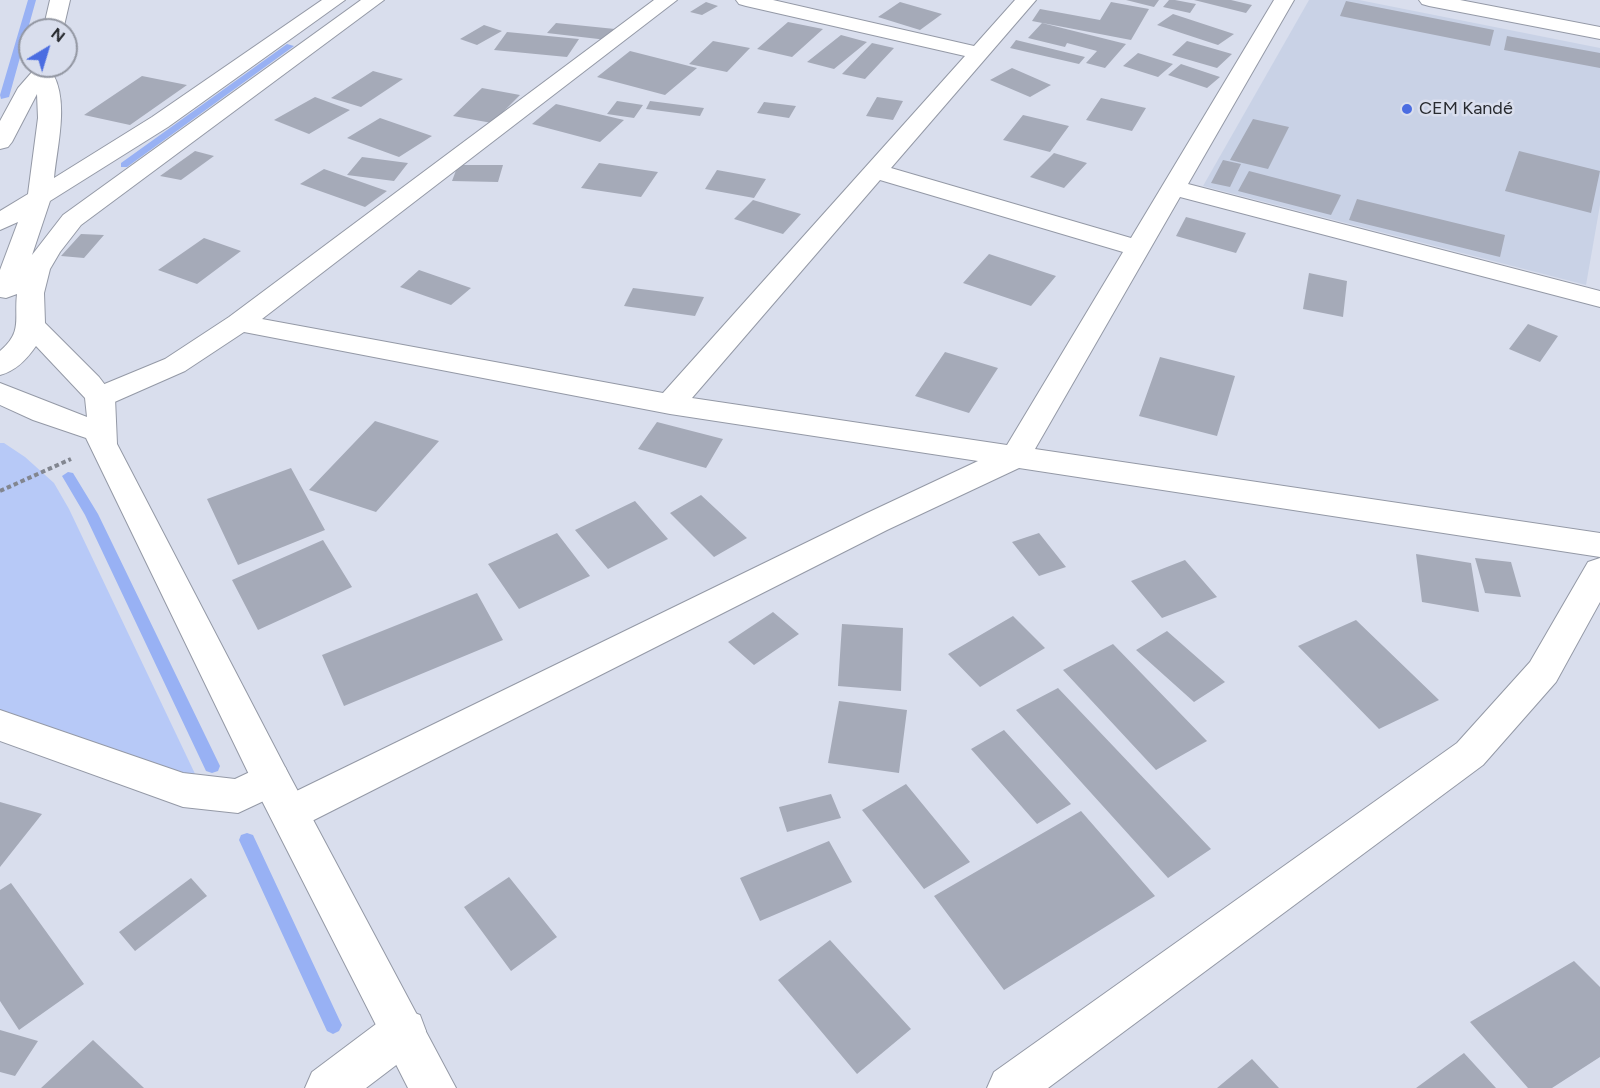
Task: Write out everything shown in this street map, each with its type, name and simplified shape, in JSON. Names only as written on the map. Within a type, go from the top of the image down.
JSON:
[{"type":"street","points":[[56,18],[60,0]]},
{"type":"street","points":[[0,222],[160,122],[335,0]]},
{"type":"street","points":[[0,366],[13,356],[27,339],[31,316],[31,281],[41,261],[72,220],[374,0]]},
{"type":"street","points":[[0,393],[44,412],[99,414],[239,323],[667,0]]},
{"type":"street","points":[[746,0],[979,53]]},
{"type":"street","points":[[670,404],[1026,0]]},
{"type":"street","points":[[290,813],[876,522],[1015,457],[1284,0]]},
{"type":"street","points":[[1429,0],[1600,33]]},
{"type":"street","points":[[0,142],[37,78]]},
{"type":"street","points":[[46,78],[49,118],[40,195],[3,289],[17,295],[99,414],[102,444],[271,779],[433,1088]]},
{"type":"street","points":[[875,171],[1138,248]]},
{"type":"street","points":[[1173,188],[1600,299]]},
{"type":"street","points":[[239,323],[670,404],[1600,545]]},
{"type":"street","points":[[1010,1088],[1470,754],[1543,672],[1600,571]]},
{"type":"street","points":[[0,725],[183,790],[238,796],[271,779]]},
{"type":"street","points":[[328,1088],[404,1031]]},
{"type":"shaded area","points":[[1309,0],[1359,0],[1600,48],[1600,205],[1586,285],[1203,186]]},
{"type":"shaded area","points":[[0,443],[4,443],[25,457],[54,483],[69,509],[197,778],[0,732]]},
{"type":"building","points":[[1126,0],[1159,0],[1154,7]]},
{"type":"building","points":[[1169,0],[1196,4],[1190,13],[1163,7]]},
{"type":"building","points":[[1194,0],[1231,0],[1252,5],[1246,13]]},
{"type":"building","points":[[1346,1],[1494,30],[1490,46],[1340,16]]},
{"type":"building","points":[[706,2],[718,6],[702,15],[690,12]]},
{"type":"building","points":[[900,2],[942,14],[920,30],[878,17]]},
{"type":"building","points":[[1111,2],[1149,9],[1131,40],[1032,21],[1040,9],[1100,20]]},
{"type":"building","points":[[1173,14],[1234,34],[1218,45],[1157,25]]},
{"type":"building","points":[[788,22],[823,29],[792,57],[757,49]]},
{"type":"building","points":[[556,23],[615,29],[607,40],[547,33]]},
{"type":"building","points":[[1042,23],[1126,44],[1105,68],[1086,63],[1097,51],[1067,43],[1065,47],[1028,38]]},
{"type":"building","points":[[484,25],[502,31],[477,45],[460,39]]},
{"type":"building","points":[[507,32],[579,39],[567,57],[494,50]]},
{"type":"building","points":[[841,35],[867,42],[834,69],[807,62]]},
{"type":"building","points":[[1507,36],[1600,53],[1600,68],[1504,50]]},
{"type":"building","points":[[1016,40],[1085,57],[1079,64],[1010,48]]},
{"type":"building","points":[[713,41],[750,48],[727,72],[689,64]]},
{"type":"building","points":[[1187,41],[1232,54],[1217,68],[1172,55]]},
{"type":"building","points":[[872,43],[894,48],[865,79],[842,74]]},
{"type":"building","points":[[630,51],[697,68],[665,95],[597,77]]},
{"type":"building","points":[[1138,53],[1173,64],[1158,77],[1123,66]]},
{"type":"building","points":[[1181,64],[1220,77],[1207,88],[1168,75]]},
{"type":"building","points":[[1012,68],[1051,85],[1030,97],[990,80]]},
{"type":"building","points":[[373,71],[403,79],[361,107],[331,98]]},
{"type":"building","points":[[142,76],[187,85],[130,125],[84,115]]},
{"type":"building","points":[[482,88],[520,95],[492,123],[453,116]]},
{"type":"building","points":[[315,97],[350,110],[309,134],[274,120]]},
{"type":"building","points":[[877,97],[903,101],[893,120],[866,116]]},
{"type":"building","points":[[1101,98],[1146,108],[1132,131],[1086,120]]},
{"type":"building","points":[[617,101],[643,105],[634,118],[607,114]]},
{"type":"building","points":[[650,101],[704,108],[700,116],[646,109]]},
{"type":"building","points":[[764,102],[796,106],[789,118],[757,113]]},
{"type":"building","points":[[556,104],[624,120],[600,142],[532,124]]},
{"type":"building","points":[[1023,115],[1069,126],[1050,152],[1003,140]]},
{"type":"building","points":[[380,118],[432,136],[399,157],[347,138]]},
{"type":"building","points":[[1253,119],[1289,127],[1268,169],[1230,160]]},
{"type":"building","points":[[195,151],[214,156],[181,180],[160,176]]},
{"type":"building","points":[[1519,151],[1600,171],[1591,213],[1505,191]]},
{"type":"building","points":[[1054,153],[1087,163],[1064,188],[1030,177]]},
{"type":"building","points":[[362,157],[408,163],[394,181],[347,175]]},
{"type":"building","points":[[1223,160],[1241,164],[1230,187],[1211,183]]},
{"type":"building","points":[[599,163],[658,172],[641,197],[581,188]]},
{"type":"building","points":[[458,165],[503,165],[498,182],[452,181]]},
{"type":"building","points":[[324,169],[387,191],[365,207],[300,184]]},
{"type":"building","points":[[717,170],[766,179],[754,198],[705,189]]},
{"type":"building","points":[[1249,171],[1341,195],[1331,215],[1238,191]]},
{"type":"building","points":[[1357,199],[1505,235],[1500,257],[1349,220]]},
{"type":"building","points":[[753,200],[801,214],[783,234],[734,219]]},
{"type":"building","points":[[1186,217],[1246,233],[1236,253],[1176,236]]},
{"type":"building","points":[[81,234],[104,235],[84,258],[61,256]]},
{"type":"building","points":[[204,238],[241,251],[197,284],[158,270]]},
{"type":"building","points":[[989,254],[1056,276],[1031,306],[963,283]]},
{"type":"building","points":[[419,270],[471,288],[451,305],[400,287]]},
{"type":"building","points":[[1309,273],[1347,281],[1343,317],[1303,309]]},
{"type":"building","points":[[633,288],[704,297],[695,316],[624,306]]},
{"type":"building","points":[[1528,324],[1558,336],[1540,362],[1509,349]]},
{"type":"building","points":[[945,352],[998,368],[969,413],[915,396]]},
{"type":"building","points":[[1160,357],[1235,376],[1217,436],[1139,416]]},
{"type":"building","points":[[375,421],[439,441],[376,512],[309,490]]},
{"type":"building","points":[[657,422],[723,439],[706,468],[638,449]]},
{"type":"building","points":[[291,468],[325,530],[238,565],[207,499]]},
{"type":"building","points":[[701,495],[747,538],[714,557],[670,513]]},
{"type":"building","points":[[635,501],[668,539],[608,569],[575,530]]},
{"type":"building","points":[[557,533],[590,576],[519,609],[488,564]]},
{"type":"building","points":[[1039,533],[1066,567],[1039,576],[1012,542]]},
{"type":"building","points":[[323,540],[352,587],[258,630],[232,580]]},
{"type":"building","points":[[1416,554],[1471,563],[1479,612],[1422,602]]},
{"type":"building","points":[[1475,558],[1511,562],[1521,597],[1485,593]]},
{"type":"building","points":[[1185,560],[1217,597],[1162,618],[1131,581]]},
{"type":"building","points":[[477,593],[503,640],[344,706],[322,655]]},
{"type":"building","points":[[773,612],[799,634],[754,665],[728,642]]},
{"type":"building","points":[[1013,616],[1045,648],[980,687],[948,654]]},
{"type":"building","points":[[1356,620],[1439,700],[1379,729],[1298,646]]},
{"type":"building","points":[[842,624],[903,628],[901,691],[838,686]]},
{"type":"building","points":[[1167,631],[1225,682],[1194,702],[1136,650]]},
{"type":"building","points":[[1113,644],[1207,741],[1156,770],[1063,670]]},
{"type":"building","points":[[1058,688],[1211,849],[1168,878],[1016,710]]},
{"type":"building","points":[[839,701],[907,710],[899,773],[828,763]]},
{"type":"building","points":[[1004,730],[1071,804],[1037,824],[971,749]]},
{"type":"building","points":[[906,784],[970,862],[924,889],[862,810]]},
{"type":"building","points":[[831,794],[841,818],[787,832],[779,807]]},
{"type":"building","points":[[0,802],[42,814],[0,867]]},
{"type":"building","points":[[1081,811],[1155,896],[1004,990],[934,896]]},
{"type":"building","points":[[829,841],[852,882],[760,921],[740,878]]},
{"type":"building","points":[[509,877],[557,937],[511,971],[464,907]]},
{"type":"building","points":[[191,878],[207,896],[135,951],[119,932]]},
{"type":"building","points":[[11,883],[84,984],[19,1030],[0,1001],[0,890]]},
{"type":"building","points":[[830,940],[911,1029],[857,1074],[778,980]]},
{"type":"building","points":[[1574,961],[1600,987],[1600,1057],[1552,1088],[1528,1088],[1470,1022]]},
{"type":"building","points":[[0,1030],[38,1041],[15,1076],[0,1072]]},
{"type":"building","points":[[93,1040],[144,1088],[41,1088]]},
{"type":"building","points":[[1464,1053],[1496,1088],[1416,1088]]},
{"type":"building","points":[[1252,1059],[1279,1088],[1217,1088]]},
{"type":"waterway","points":[[4,97],[32,0]]},
{"type":"waterway","points":[[124,165],[290,46]]},
{"type":"waterway","points":[[68,476],[91,514],[212,766]]},
{"type":"waterway","points":[[247,840],[333,1025]]},
{"type":"place","name":"CEM Kandé","points":[[1407,109]]}]
